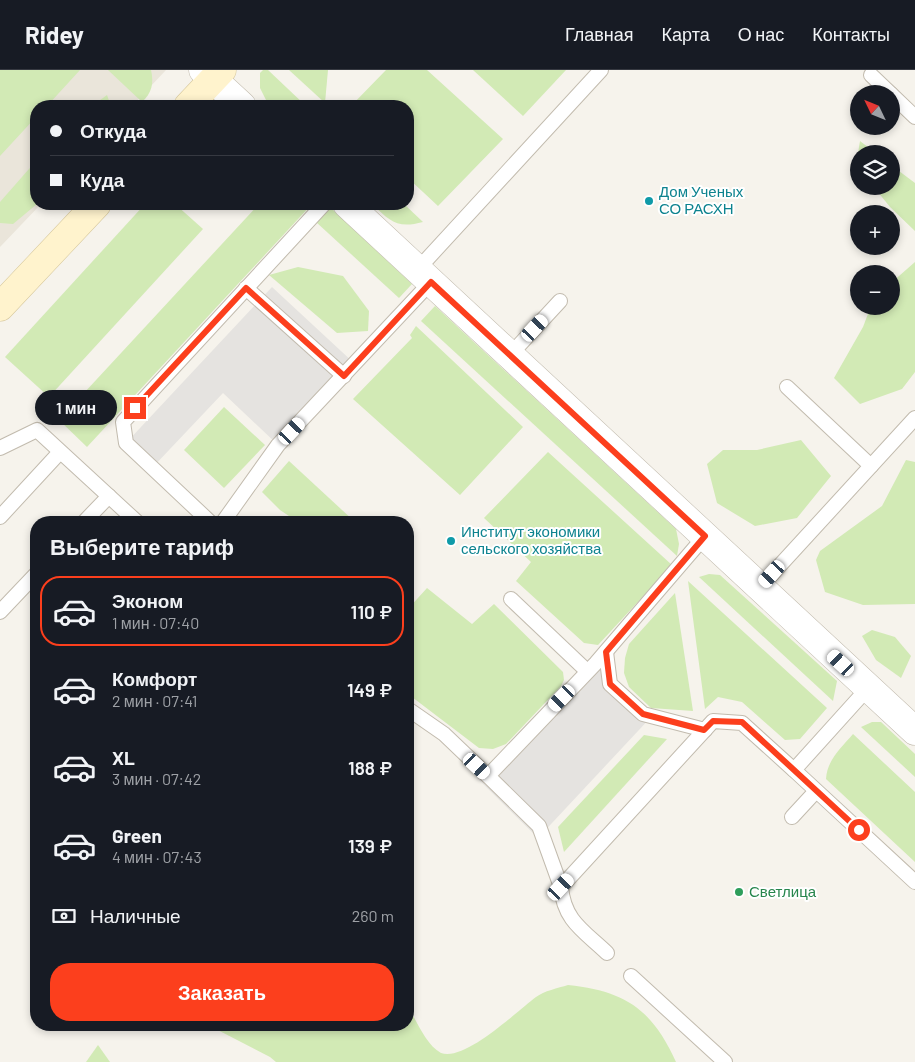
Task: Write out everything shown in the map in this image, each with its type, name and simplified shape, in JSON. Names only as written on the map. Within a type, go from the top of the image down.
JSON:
[{"type":"main road","points":[[193,100],[213,73]]},
{"type":"main road","points":[[0,307],[91,210]]},
{"type":"street","points":[[213,73],[237,100]]},
{"type":"street","points":[[353,210],[915,731]]},
{"type":"lane","points":[[227,516],[278,445],[344,376],[424,276],[601,70]]},
{"type":"lane","points":[[871,75],[882,85]]},
{"type":"lane","points":[[900,102],[915,116]]},
{"type":"lane","points":[[204,516],[126,443],[123,422],[318,210]]},
{"type":"lane","points":[[246,288],[344,376]]},
{"type":"lane","points":[[510,355],[560,301]]},
{"type":"lane","points":[[787,387],[871,466]]},
{"type":"lane","points":[[760,587],[915,418]]},
{"type":"lane","points":[[0,448],[37,430],[131,516]]},
{"type":"lane","points":[[0,517],[60,452]]},
{"type":"lane","points":[[90,516],[109,496]]},
{"type":"lane","points":[[488,776],[606,652],[705,536]]},
{"type":"lane","points":[[0,612],[30,580]]},
{"type":"lane","points":[[511,599],[587,671]]},
{"type":"lane","points":[[606,652],[610,684],[643,714],[704,730]]},
{"type":"lane","points":[[794,770],[868,688]]},
{"type":"lane","points":[[414,713],[444,734],[539,826],[561,887],[562,905],[567,915],[607,953]]},
{"type":"lane","points":[[561,887],[713,721],[742,722],[915,882]]},
{"type":"lane","points":[[792,816],[816,791]]},
{"type":"lane","points":[[631,976],[725,1062]]},
{"type":"shaded area","points":[[0,70],[166,70],[138,100],[30,100],[30,210],[35,210],[0,247]]},
{"type":"shaded area","points":[[272,287],[355,364],[278,445],[223,393],[152,468],[126,443]]},
{"type":"shaded area","points":[[591,658],[652,716],[538,838],[477,778]]},
{"type":"green space","points":[[0,70],[80,70],[52,100],[30,100],[30,124],[0,156]]},
{"type":"green space","points":[[108,70],[151,70],[152,83],[150,91],[144,100],[140,100]]},
{"type":"green space","points":[[263,70],[268,70],[300,100],[266,100],[260,88],[260,73]]},
{"type":"green space","points":[[289,70],[328,70],[325,100],[322,100]]},
{"type":"green space","points":[[386,70],[427,70],[503,139],[438,206],[414,184],[414,100],[357,100]]},
{"type":"green space","points":[[473,70],[566,70],[523,116]]},
{"type":"green space","points":[[107,95],[109,100],[100,100]]},
{"type":"green space","points":[[30,168],[30,210],[13,224],[0,223],[0,202]]},
{"type":"green space","points":[[900,172],[915,183],[915,231],[900,217],[900,205],[888,205],[880,195],[900,195]]},
{"type":"green space","points":[[140,210],[182,210],[203,229],[49,397],[5,357]]},
{"type":"green space","points":[[253,210],[306,210],[87,447],[59,420]]},
{"type":"green space","points":[[327,210],[333,210],[412,284],[399,298],[316,222]]},
{"type":"green space","points":[[379,210],[410,210],[423,222],[407,225],[400,224]]},
{"type":"green space","points":[[915,262],[915,372],[902,389],[860,404],[834,378],[863,327],[868,315],[900,315],[900,275]]},
{"type":"green space","points":[[298,267],[343,276],[369,311],[368,331],[337,333],[269,275]]},
{"type":"green space","points":[[435,306],[676,529],[679,544],[677,556],[421,321]]},
{"type":"green space","points":[[416,326],[523,427],[460,495],[353,399],[412,338],[410,335]]},
{"type":"green space","points":[[224,407],[265,445],[224,488],[184,450]]},
{"type":"green space","points":[[801,440],[831,476],[797,518],[755,526],[717,503],[707,464],[723,450],[757,450]]},
{"type":"green space","points":[[548,452],[672,565],[598,645],[584,643],[516,581],[531,562],[484,518]]},
{"type":"green space","points":[[906,460],[915,462],[915,604],[863,605],[825,592],[816,560],[820,551],[882,506]]},
{"type":"green space","points":[[289,461],[349,516],[289,516],[262,492]]},
{"type":"green space","points":[[709,574],[720,575],[837,681],[833,701],[699,577]]},
{"type":"green space","points":[[688,581],[827,708],[800,739],[785,740],[742,702],[718,697],[705,709]]},
{"type":"green space","points":[[427,588],[472,624],[494,604],[563,672],[564,680],[561,686],[506,744],[493,749],[479,748],[414,699],[414,602]]},
{"type":"green space","points":[[675,593],[693,711],[651,708],[629,687],[624,673],[625,658],[629,644]]},
{"type":"green space","points":[[872,630],[895,637],[911,656],[901,678],[876,660],[862,636]]},
{"type":"green space","points":[[872,722],[881,722],[915,754],[915,777],[861,727]]},
{"type":"green space","points":[[853,734],[915,792],[915,862],[826,779],[832,760]]},
{"type":"green space","points":[[644,735],[667,739],[564,852],[558,827]]},
{"type":"green space","points":[[568,985],[606,992],[621,998],[646,1016],[657,1028],[676,1062],[276,1062],[220,1031],[414,1031],[414,1018],[422,1032],[436,1049],[441,1053],[451,1054],[477,1043],[539,995]]},
{"type":"green space","points":[[98,1045],[110,1062],[86,1062]]},
{"type":"place","name":"Дом Ученых СО РАСХН","points":[[649,201]]},
{"type":"place","name":"Институт экономики сельского хозяйства","points":[[451,541]]},
{"type":"place","name":"Светлица","points":[[739,892]]},
{"type":"route","points":[[135,408],[246,288],[344,376],[431,282],[705,536],[606,652],[610,684],[643,714],[704,730],[713,721],[742,722],[859,830]]}]
